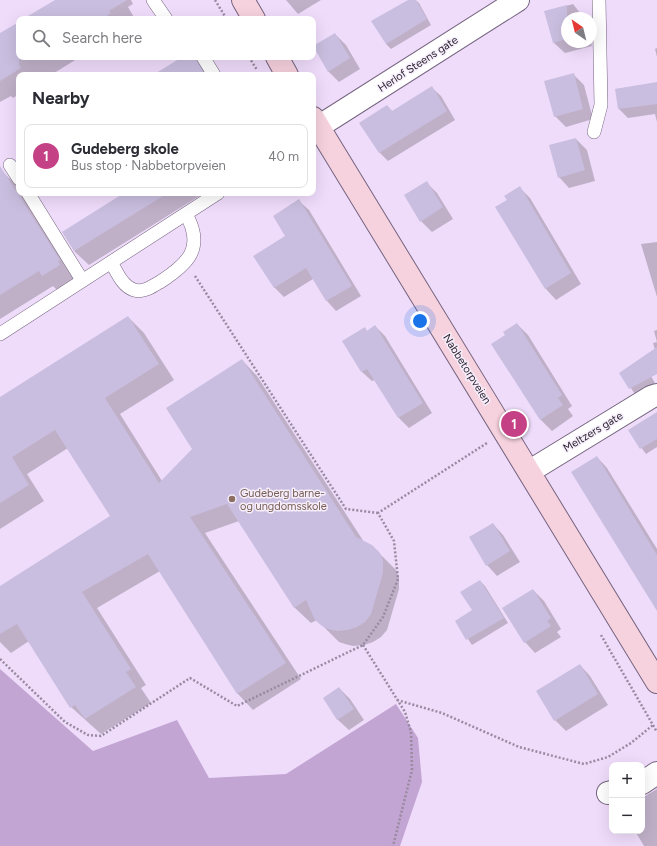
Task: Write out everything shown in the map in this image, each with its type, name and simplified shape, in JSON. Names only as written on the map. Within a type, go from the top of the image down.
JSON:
[{"type":"street","points":[[243,0],[252,16]]},
{"type":"street","name":"Herlof Steens gate","points":[[316,125],[518,0]]},
{"type":"street","points":[[279,60],[286,72]]},
{"type":"street","name":"Nabbetorpveien","points":[[316,128],[530,471],[657,682]]},
{"type":"street","name":"Meltzers gate","points":[[530,471],[651,397],[657,395]]},
{"type":"street","points":[[645,780],[657,773]]},
{"type":"lane","points":[[154,0],[164,16]]},
{"type":"lane","points":[[594,132],[601,106],[599,0]]},
{"type":"lane","points":[[205,60],[212,72]]},
{"type":"lane","points":[[10,165],[16,174]]},
{"type":"lane","points":[[30,196],[82,280]]},
{"type":"lane","points":[[0,334],[213,196]]},
{"type":"lane","points":[[111,262],[123,282],[134,290],[141,291],[149,288],[179,269],[186,263],[192,252],[192,225],[186,214]]},
{"type":"path","points":[[215,0],[224,16]]},
{"type":"path","points":[[251,60],[258,72]]},
{"type":"path","points":[[186,263],[346,509],[378,513],[505,431]]},
{"type":"path","points":[[0,659],[65,722],[88,735],[101,736],[190,678],[237,706],[363,645],[383,617],[398,579],[394,541],[378,513]]},
{"type":"path","points":[[363,645],[405,712],[411,732],[412,770],[393,846]]},
{"type":"path","points":[[397,700],[442,713],[519,746],[584,764],[608,757],[631,743],[653,725]]},
{"type":"shaded area","points":[[0,669],[93,751],[177,720],[209,778],[286,774],[396,704],[418,738],[422,782],[400,846],[0,846]]},
{"type":"building","points":[[55,0],[127,0],[109,11],[111,13],[106,16],[28,16]]},
{"type":"building","points":[[408,0],[416,0],[427,19],[386,44],[371,21]]},
{"type":"building","points":[[567,5],[567,12],[561,12],[561,41],[553,43],[544,11]]},
{"type":"building","points":[[16,24],[16,60],[19,60],[19,65],[21,68],[0,81],[0,33]]},
{"type":"building","points":[[335,33],[350,58],[328,72],[316,51],[316,44]]},
{"type":"building","points":[[177,60],[197,60],[203,72],[158,72]]},
{"type":"building","points":[[574,73],[583,109],[554,117],[544,81]]},
{"type":"building","points":[[657,82],[657,104],[618,109],[615,89]]},
{"type":"building","points":[[432,86],[447,111],[379,153],[359,123],[387,105],[392,111]]},
{"type":"building","points":[[576,138],[585,170],[558,178],[549,145]]},
{"type":"building","points":[[0,166],[16,191],[16,196],[19,196],[60,260],[58,261],[60,265],[42,276],[39,271],[0,295]]},
{"type":"building","points":[[427,181],[443,207],[420,222],[404,195]]},
{"type":"building","points":[[520,186],[571,273],[545,289],[495,207],[507,200],[504,196]]},
{"type":"building","points":[[119,196],[163,196],[74,251],[62,232]]},
{"type":"building","points":[[299,199],[352,286],[326,301],[306,268],[274,288],[253,256],[285,236],[273,216]]},
{"type":"building","points":[[128,316],[159,364],[105,398],[159,483],[192,449],[166,408],[242,359],[356,537],[372,545],[380,553],[383,561],[383,573],[371,614],[365,622],[348,630],[337,631],[328,629],[315,620],[306,600],[294,608],[227,504],[190,517],[286,663],[237,694],[148,554],[82,592],[131,669],[126,672],[136,687],[85,719],[75,705],[70,708],[17,624],[0,634],[0,586],[110,516],[55,430],[12,457],[29,485],[0,503],[0,397]]},
{"type":"building","points":[[517,323],[562,395],[558,398],[563,405],[540,420],[491,344],[505,335],[503,332]]},
{"type":"building","points":[[375,325],[423,403],[398,418],[367,369],[361,372],[342,341],[365,327],[367,331]]},
{"type":"building","points":[[657,347],[657,374],[629,389],[619,373]]},
{"type":"building","points":[[657,412],[657,439],[640,449],[628,430]]},
{"type":"building","points":[[597,456],[657,555],[657,611],[571,472]]},
{"type":"building","points":[[493,523],[510,551],[486,566],[469,537]]},
{"type":"building","points":[[480,580],[504,618],[466,640],[455,621],[472,610],[460,592]]},
{"type":"building","points":[[533,589],[551,618],[547,621],[551,626],[524,643],[502,608]]},
{"type":"building","points":[[580,664],[598,694],[554,721],[536,691]]},
{"type":"building","points":[[339,687],[354,709],[337,720],[323,698]]},
{"type":"place","name":"Gudeberg skole","points":[[514,424]]},
{"type":"place","name":"Gudeberg barne- og ungdomsskole","points":[[232,499]]}]
